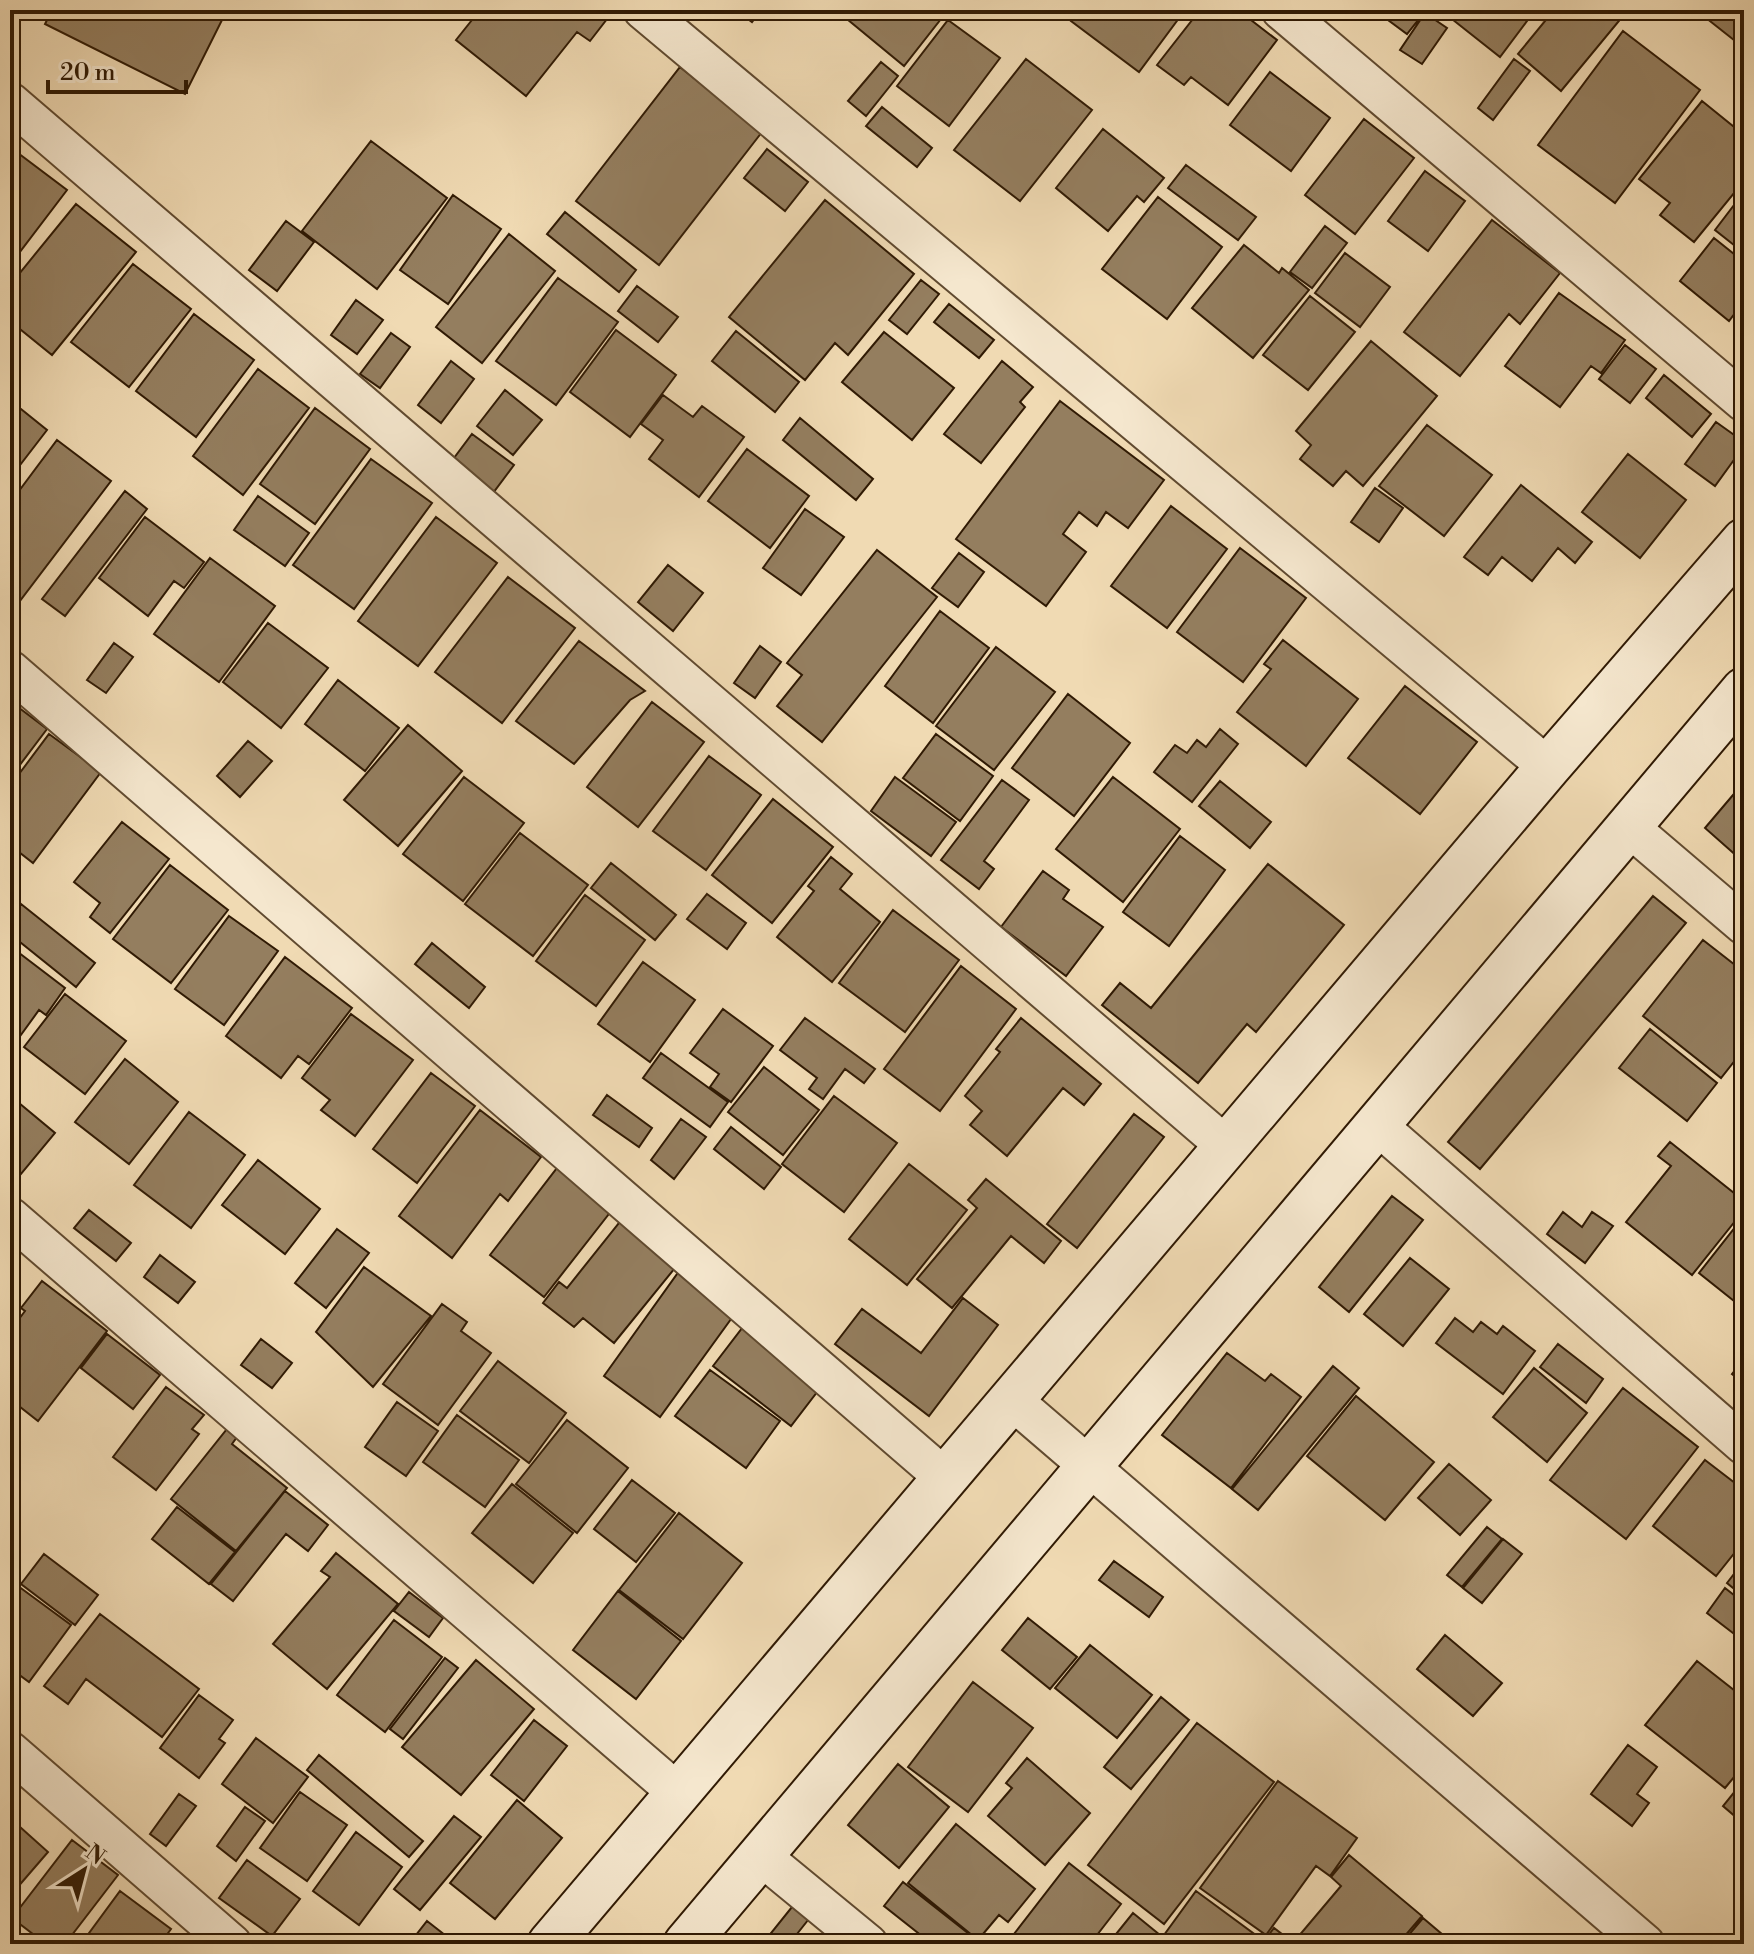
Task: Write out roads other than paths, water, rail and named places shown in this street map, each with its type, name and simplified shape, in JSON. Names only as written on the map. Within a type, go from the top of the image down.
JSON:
[{"type":"main road","points":[[550,1944],[1548,767],[1744,541]]},
{"type":"main road","points":[[686,1944],[1744,690]]},
{"type":"street","points":[[643,10],[1548,767]]},
{"type":"street","points":[[1281,10],[1744,402]]},
{"type":"street","points":[[10,102],[1226,1146]]},
{"type":"street","points":[[10,670],[945,1478]]},
{"type":"street","points":[[1629,827],[1744,925]]},
{"type":"street","points":[[1377,1125],[1744,1445]]},
{"type":"street","points":[[10,1217],[678,1793]]},
{"type":"street","points":[[1012,1400],[1645,1944]]},
{"type":"street","points":[[10,1751],[232,1944]]},
{"type":"street","points":[[761,1856],[868,1944]]}]
